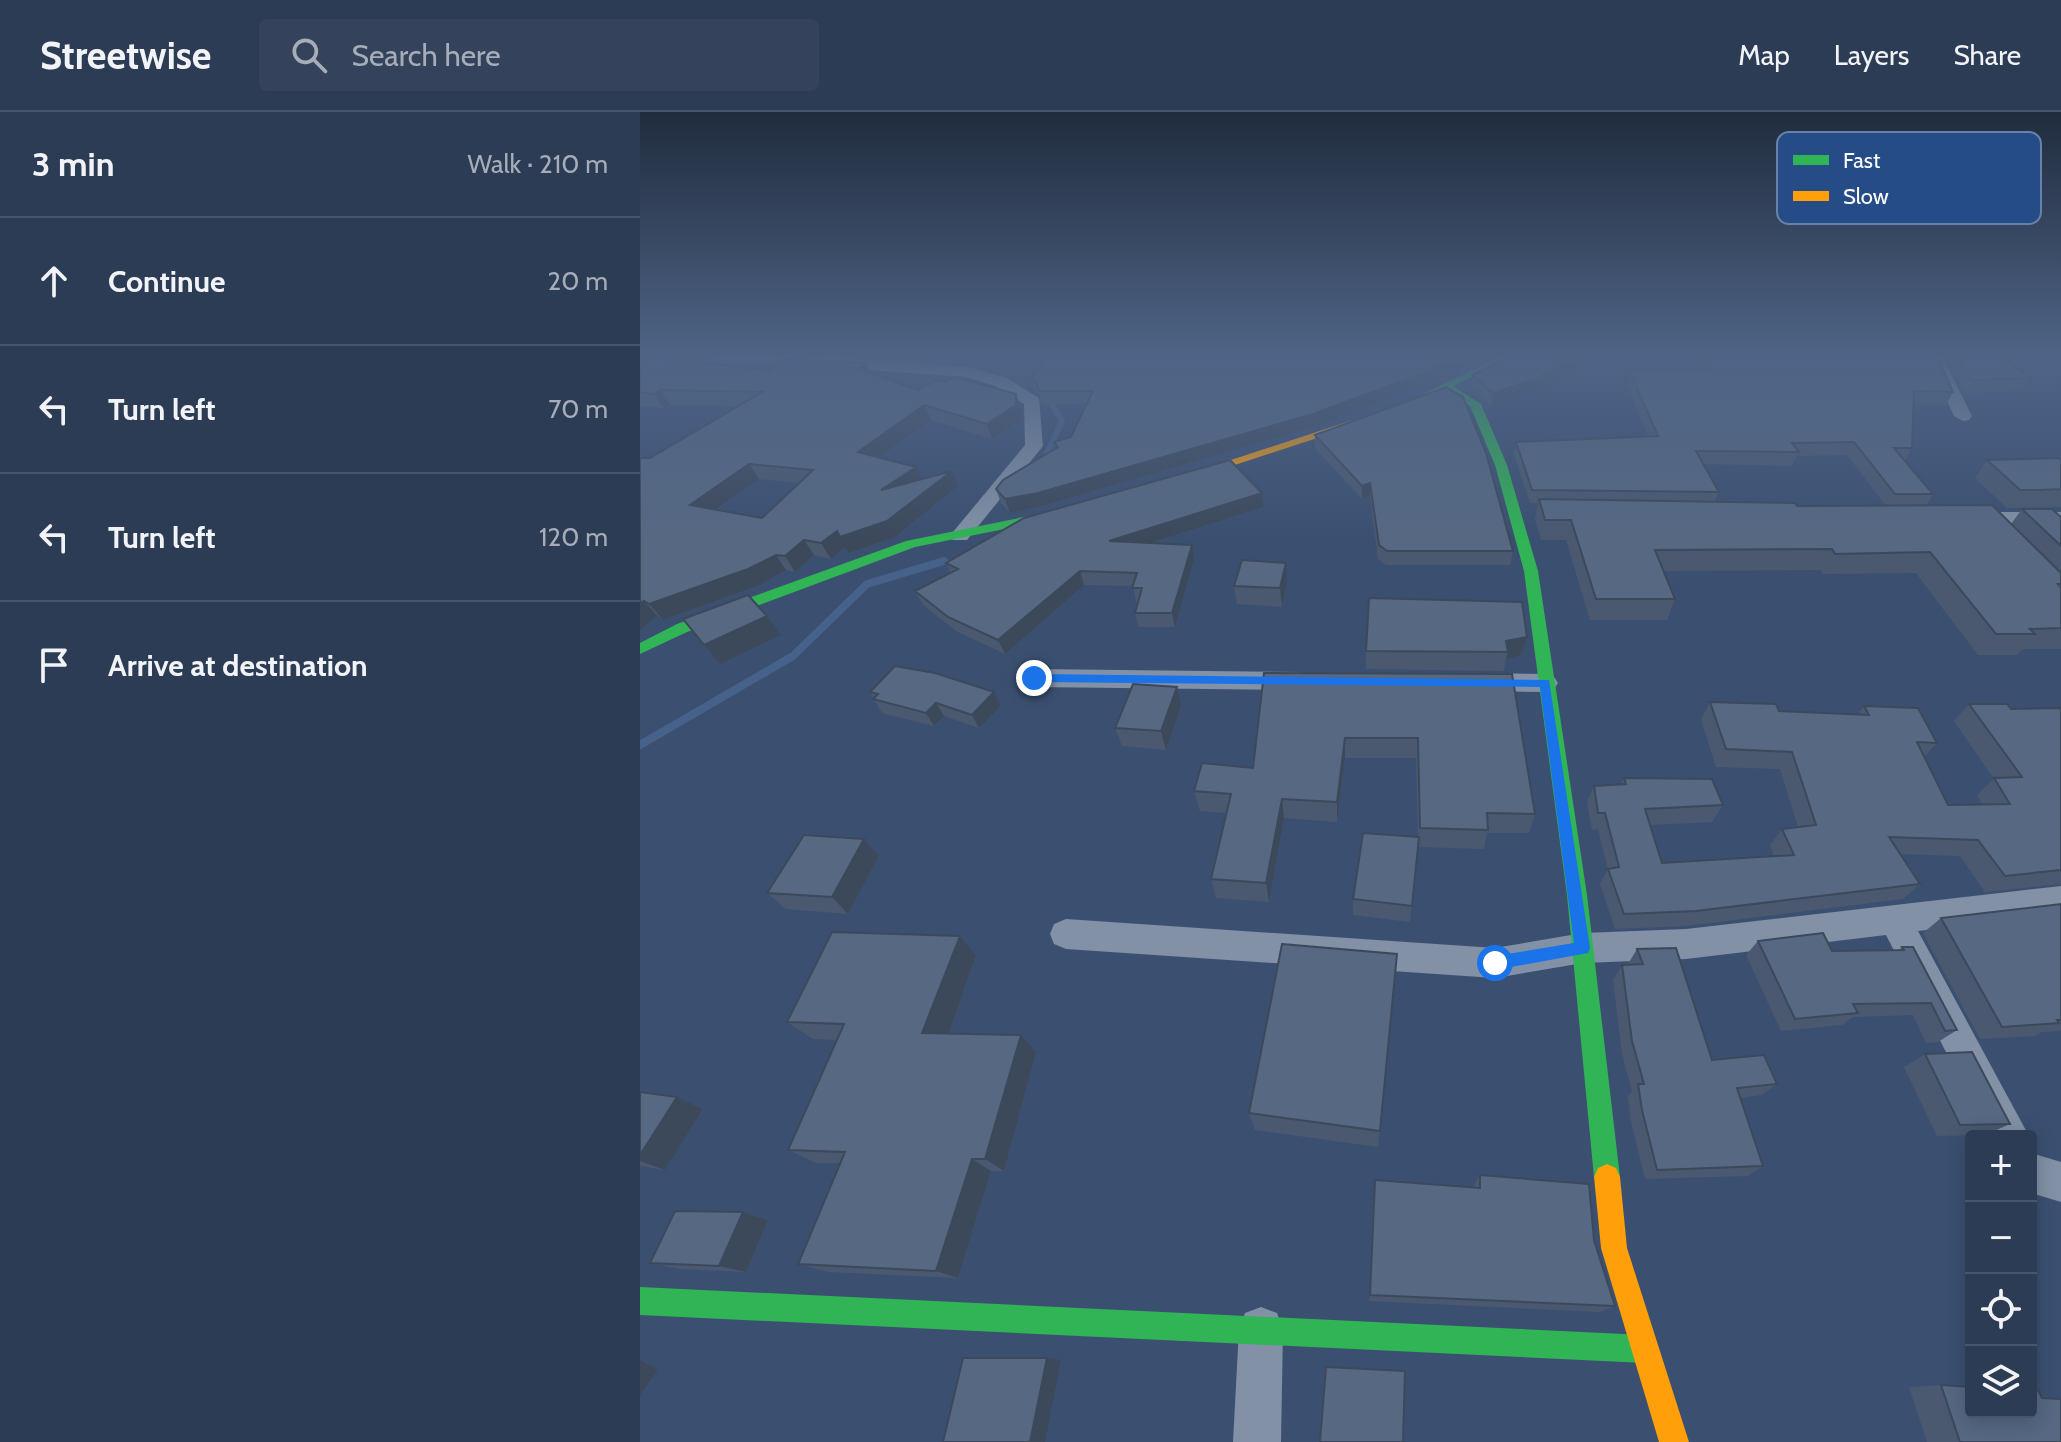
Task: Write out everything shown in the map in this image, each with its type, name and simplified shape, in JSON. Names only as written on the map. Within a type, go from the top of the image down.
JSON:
[{"type":"street","points":[[960,536],[1034,446],[1033,416]]},
{"type":"street","points":[[1158,485],[1323,435],[1373,416]]},
{"type":"street","points":[[1482,416],[1501,446],[1522,512],[1583,948],[1614,1248],[1674,1442]]},
{"type":"street","points":[[640,649],[682,628],[911,544],[960,536],[1075,509]]},
{"type":"street","points":[[1954,518],[2061,518]]},
{"type":"street","points":[[1985,518],[2007,540]]},
{"type":"street","points":[[1034,678],[1322,681]]},
{"type":"street","points":[[1449,682],[1545,683]]},
{"type":"street","points":[[1066,934],[1495,963],[1583,948],[1686,944],[2061,900]]},
{"type":"street","points":[[1894,919],[2007,1130]]},
{"type":"street","points":[[2037,1175],[2061,1182]]},
{"type":"street","points":[[640,1301],[1645,1349]]},
{"type":"street","points":[[1257,1442],[1261,1329]]},
{"type":"building","points":[[721,416],[908,416],[858,452],[916,467],[881,490],[952,471],[887,521],[840,537],[837,531],[821,543],[804,540],[785,556],[776,555],[748,569],[649,604],[644,601],[640,603],[640,458],[650,458]],"holes":[[[749,464],[813,470],[762,518],[690,505]]]},
{"type":"building","points":[[961,416],[999,416],[987,424]]},
{"type":"building","points":[[1081,416],[1306,416],[1038,493],[1005,499],[996,489],[1003,480],[1058,447],[1054,442],[1071,437]]},
{"type":"building","points":[[1367,416],[1471,416],[1486,453],[1513,551],[1387,551],[1379,545],[1370,483],[1362,486],[1315,435]]},
{"type":"building","points":[[1649,416],[1913,416],[1912,448],[1894,448],[1933,494],[1895,494],[1854,442],[1792,443],[1799,452],[1696,451],[1719,492],[1532,490],[1516,442],[1658,436]]},
{"type":"building","points":[[1230,460],[1262,493],[1109,541],[1192,545],[1172,613],[1135,613],[1142,588],[1132,588],[1137,573],[1080,571],[998,640],[948,617],[915,591],[958,569],[946,563],[1024,518]]},
{"type":"building","points":[[1987,460],[2061,460],[2061,489],[2038,490],[2020,490]]},
{"type":"building","points":[[1539,499],[1795,503],[1797,506],[1992,505],[2061,573],[2061,584],[2058,584],[2061,588],[2061,628],[2030,629],[2035,634],[1996,634],[1930,552],[1835,554],[1832,549],[1655,550],[1675,599],[1596,599],[1571,520],[1545,520]]},
{"type":"building","points":[[2022,509],[2052,509],[2061,517],[2061,546]]},
{"type":"building","points":[[1242,560],[1286,563],[1280,588],[1234,586]]},
{"type":"building","points":[[748,595],[767,616],[704,645],[683,619]]},
{"type":"building","points":[[1369,598],[1522,602],[1527,637],[1506,641],[1508,652],[1366,651]]},
{"type":"building","points":[[895,666],[935,673],[994,692],[972,715],[936,703],[926,713],[873,699],[878,694],[870,692]]},
{"type":"building","points":[[1264,673],[1512,674],[1535,814],[1487,813],[1488,830],[1420,828],[1418,738],[1345,738],[1337,802],[1282,799],[1266,883],[1211,879],[1231,794],[1194,791],[1202,763],[1253,768]]},
{"type":"building","points":[[1133,684],[1177,687],[1161,731],[1115,728]]},
{"type":"building","points":[[1710,702],[1776,704],[1779,711],[1869,715],[1864,706],[1918,708],[1937,743],[1917,742],[1948,805],[2010,804],[1994,778],[2022,777],[1969,704],[2007,704],[2011,709],[2061,708],[2061,870],[2005,876],[1978,840],[1889,837],[1920,884],[1696,911],[1624,914],[1608,869],[1619,867],[1605,813],[1598,813],[1594,786],[1626,784],[1624,778],[1712,779],[1723,805],[1645,809],[1662,863],[1794,855],[1782,829],[1816,825],[1792,752],[1726,749]]},
{"type":"building","points":[[1363,833],[1419,837],[1412,906],[1353,899]]},
{"type":"building","points":[[804,835],[864,839],[832,897],[767,893]]},
{"type":"building","points":[[2061,904],[2061,1020],[2057,1020],[2059,1023],[2002,1027],[1941,918]]},
{"type":"building","points":[[832,932],[960,936],[922,1033],[1021,1035],[985,1159],[972,1159],[936,1271],[798,1264],[845,1152],[788,1150],[844,1024],[787,1022]]},
{"type":"building","points":[[1823,933],[1832,951],[1904,950],[1902,947],[1913,947],[1957,1030],[1945,1031],[1931,1003],[1853,1004],[1858,1013],[1795,1019],[1758,941]]},
{"type":"building","points":[[1282,944],[1397,954],[1380,1131],[1249,1113]]},
{"type":"building","points":[[1676,948],[1712,1060],[1764,1055],[1777,1084],[1737,1088],[1763,1166],[1657,1170],[1642,1110],[1638,1084],[1644,1084],[1632,1041],[1622,965],[1643,964],[1637,949]]},
{"type":"building","points":[[1972,1052],[2010,1124],[1960,1125],[1925,1054]]},
{"type":"building","points":[[640,1092],[677,1097],[640,1155]]},
{"type":"building","points":[[1480,1175],[1589,1184],[1594,1240],[1615,1306],[1370,1295],[1375,1180],[1480,1188]]},
{"type":"building","points":[[675,1211],[743,1212],[719,1266],[650,1263]]},
{"type":"building","points":[[963,1358],[1047,1358],[1030,1442],[943,1442]]},
{"type":"building","points":[[1326,1367],[1405,1371],[1403,1442],[1320,1442]]},
{"type":"building","points":[[1941,1385],[1965,1387],[1965,1418],[2037,1418],[2037,1390],[2042,1398],[2061,1399],[2061,1442],[1960,1442]]},
{"type":"waterway","points":[[1044,460],[1062,421],[1059,416]]},
{"type":"waterway","points":[[640,745],[793,656],[867,584],[944,561]]},
{"type":"traffic: fast","points":[[1480,416],[1501,465],[1531,571],[1577,895],[1607,1177]]},
{"type":"traffic: fast","points":[[640,649],[682,628],[911,544],[1063,513]]},
{"type":"traffic: fast","points":[[640,1301],[1645,1349]]},
{"type":"traffic: slow","points":[[1182,478],[1365,419]]},
{"type":"traffic: slow","points":[[1607,1177],[1614,1248],[1674,1442]]},
{"type":"route","points":[[1034,678],[1545,683],[1583,948],[1495,963]]}]
